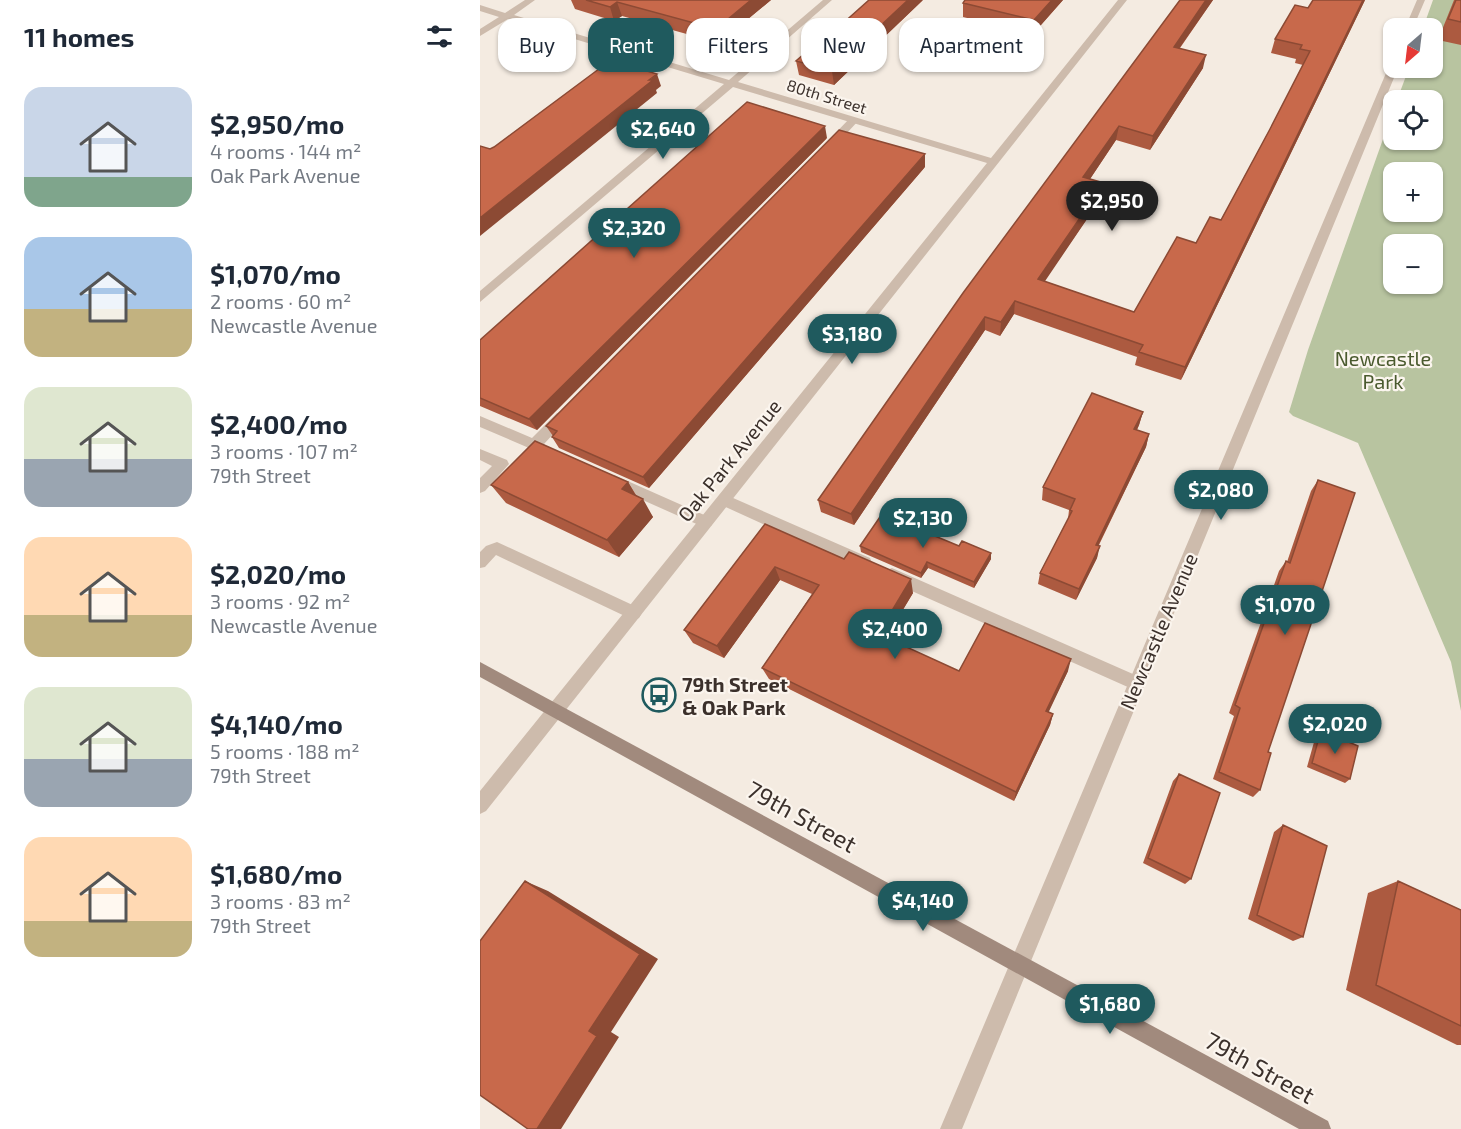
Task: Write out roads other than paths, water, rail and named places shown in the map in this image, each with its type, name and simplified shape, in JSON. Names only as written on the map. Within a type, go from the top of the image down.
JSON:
[{"type":"main road","name":"79th Street","points":[[480,669],[1320,1129]]},
{"type":"street","points":[[480,33],[531,0]]},
{"type":"street","points":[[480,298],[828,0]]},
{"type":"street","name":"Oak Park Avenue","points":[[480,805],[1123,0]]},
{"type":"street","points":[[1413,18],[1421,0]]},
{"type":"street","name":"80th Street","points":[[480,8],[994,162]]},
{"type":"street","name":"Newcastle Avenue","points":[[951,1129],[1389,78]]},
{"type":"street","points":[[816,159],[854,120]]},
{"type":"street","points":[[534,445],[568,411]]},
{"type":"street","points":[[480,421],[555,454]]},
{"type":"street","points":[[480,454],[502,464],[480,487]]},
{"type":"street","points":[[596,473],[706,522]]},
{"type":"street","points":[[724,500],[1136,683]]},
{"type":"street","points":[[480,561],[491,550],[497,548],[634,613]]},
{"type":"place","name":"79th Street & Oak Park","points":[[659,695]]},
{"type":"park label","name":"Newcastle Park","points":[[1383,370]]}]
